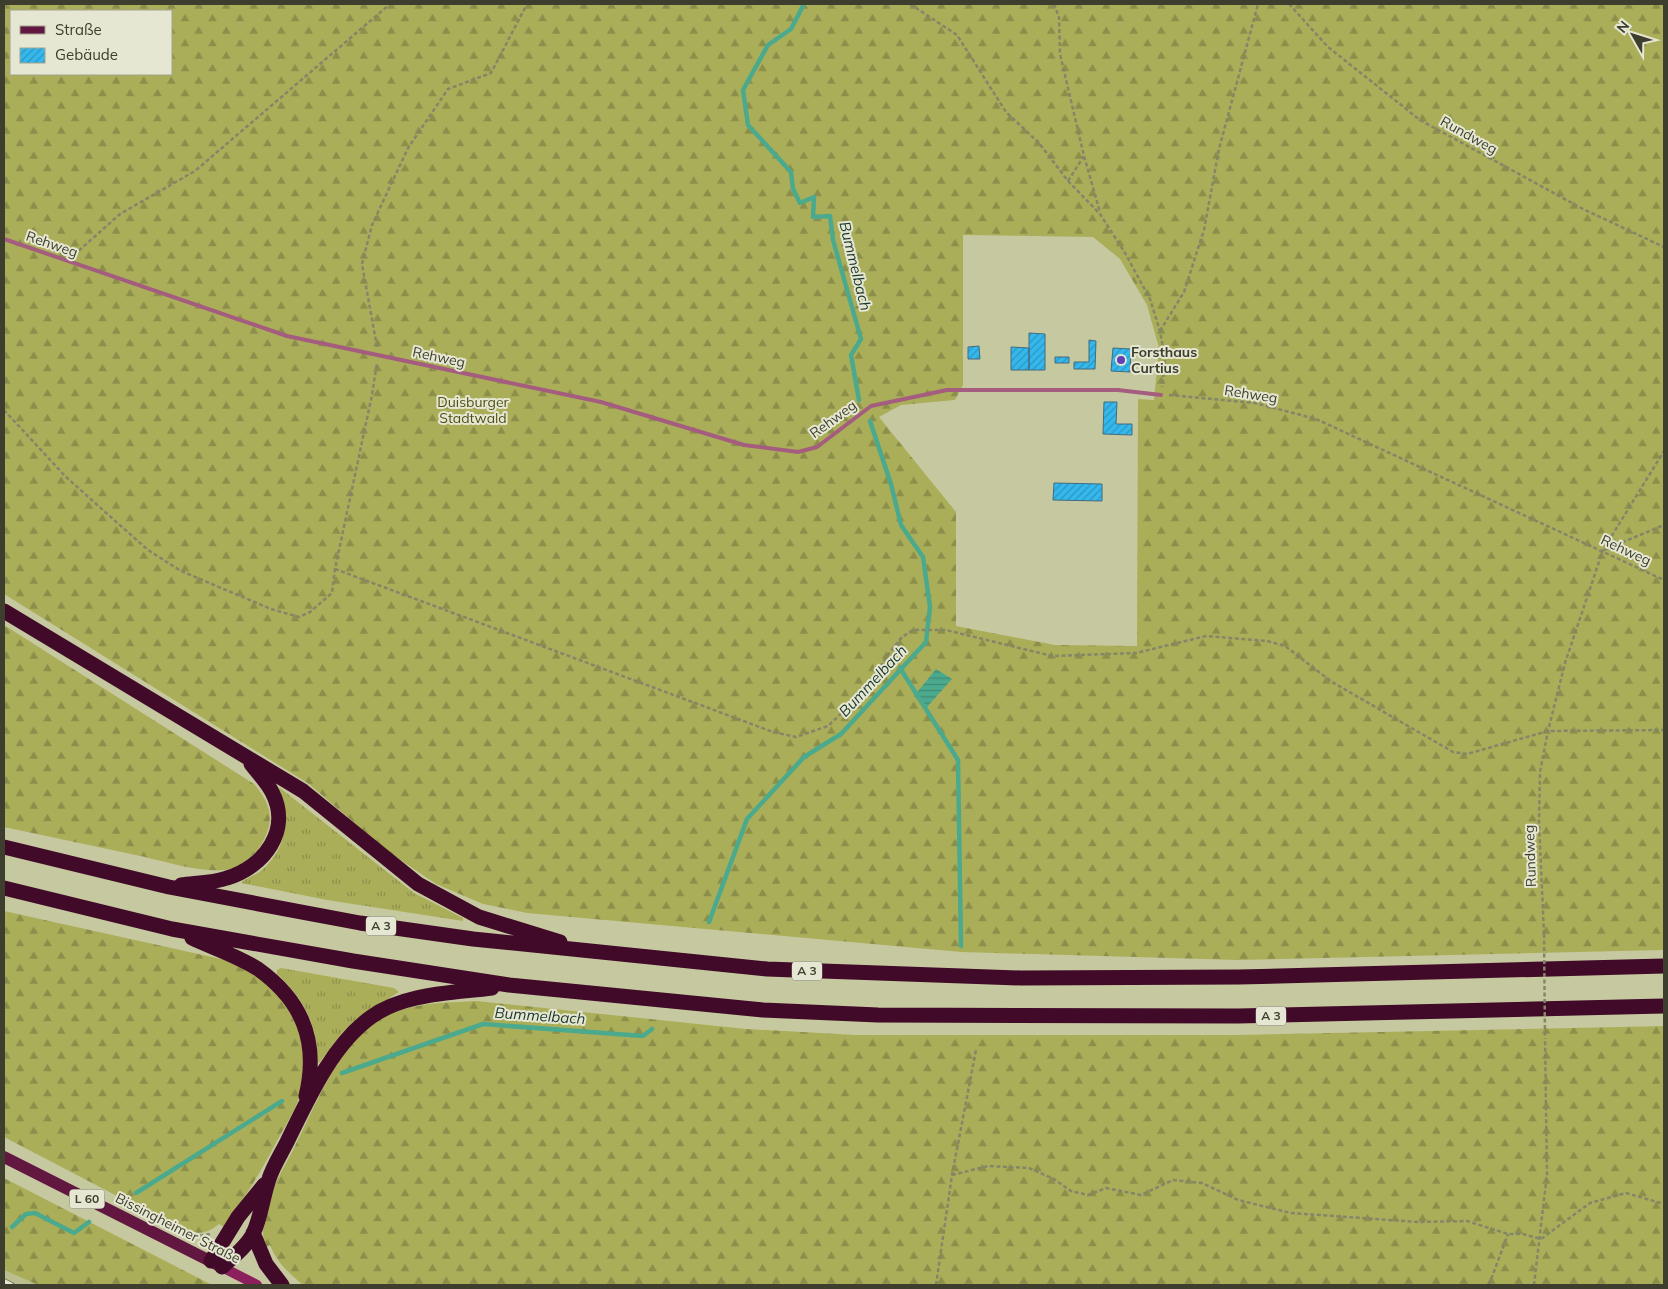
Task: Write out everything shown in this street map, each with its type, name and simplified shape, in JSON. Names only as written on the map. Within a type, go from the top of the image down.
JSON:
[{"type":"highway","points":[[4,611],[303,791],[418,884],[451,904],[479,917],[594,953]]},
{"type":"highway","points":[[168,887],[227,878],[254,866],[268,853],[279,827],[278,810],[272,792],[248,758]]},
{"type":"highway","name":"A 3","points":[[4,847],[168,887],[360,923],[472,939],[594,953],[767,969],[1021,978],[1239,977],[1664,966]]},
{"type":"highway","name":"A 3","points":[[4,888],[172,929],[353,961],[509,985],[763,1010],[878,1015],[1238,1016],[1664,1006]]},
{"type":"highway","points":[[172,929],[257,968],[280,987],[299,1011],[307,1031],[310,1052],[310,1079],[302,1110]]},
{"type":"highway","points":[[217,1264],[243,1248],[253,1233],[269,1178],[302,1110],[331,1062],[349,1038],[372,1016],[396,1005],[424,997],[509,985]]},
{"type":"highway","points":[[217,1264],[238,1217],[269,1178]]},
{"type":"highway","points":[[253,1233],[266,1264],[282,1285]]},
{"type":"main road","name":"Bissingheimer Straße","points":[[4,1158],[257,1285]]},
{"type":"lane","name":"Rehweg","points":[[4,239],[287,336],[601,402],[744,445],[798,452],[817,446],[871,406],[947,390],[1118,390],[1161,394]]},
{"type":"path","points":[[68,261],[120,214],[201,166],[390,4]]},
{"type":"path","points":[[4,410],[65,476],[148,550],[181,571],[271,609],[299,617],[310,612],[332,593],[335,569],[372,395],[378,356],[362,264],[372,225],[408,148],[432,111],[448,89],[491,73],[527,4]]},
{"type":"path","points":[[910,4],[957,35],[1006,112],[1039,143],[1068,181],[1100,214],[1125,253],[1150,299],[1160,331],[1165,359],[1161,394]]},
{"type":"path","points":[[1054,4],[1058,17],[1060,54],[1100,214]]},
{"type":"path","points":[[1160,331],[1184,292],[1204,230],[1219,149],[1258,4]]},
{"type":"path","name":"Rundweg","points":[[1289,4],[1328,47],[1420,120],[1583,209],[1664,247]]},
{"type":"path","points":[[1068,181],[1084,156]]},
{"type":"path","name":"Rehweg","points":[[1161,394],[1255,403],[1316,419],[1568,537],[1603,550],[1664,580]]},
{"type":"path","name":"Rundweg","points":[[1534,1285],[1541,1239],[1547,1174],[1544,934],[1539,823],[1540,772],[1548,730],[1565,663],[1603,550],[1664,451]]},
{"type":"path","points":[[1603,550],[1664,525]]},
{"type":"path","points":[[335,569],[774,732],[796,737],[828,726],[868,688],[887,656],[902,637],[913,630],[946,630],[1052,656],[1136,653],[1206,636],[1266,641],[1285,646],[1332,682],[1453,752],[1467,754],[1548,730],[1664,730]]},
{"type":"path","points":[[936,1285],[952,1174],[976,1050]]},
{"type":"path","points":[[952,1174],[988,1166],[1029,1168],[1054,1179],[1071,1191],[1088,1195],[1106,1188],[1141,1194],[1173,1180],[1202,1183],[1238,1200],[1291,1213],[1418,1222],[1467,1221],[1508,1234],[1523,1234],[1541,1239],[1590,1203],[1626,1193],[1664,1204]]},
{"type":"path","points":[[1489,1285],[1508,1234]]},
{"type":"shaded area","points":[[4,1270],[38,1285],[4,1285]]},
{"type":"green space","name":"Duisburger Stadtwald","points":[[4,4],[1664,4],[1664,950],[1237,960],[961,952],[527,913],[483,904],[436,884],[386,850],[309,784],[4,594]],"holes":[[[963,235],[1093,237],[1120,259],[1147,305],[1159,348],[1154,400],[1138,399],[1137,646],[1055,645],[956,626],[956,512],[879,417],[901,405],[955,400],[963,385]]]},
{"type":"green space","points":[[4,625],[254,784],[263,795],[270,814],[269,828],[255,853],[244,863],[231,869],[205,870],[4,827]]},
{"type":"green space","points":[[280,788],[414,893],[463,918],[463,921],[327,900],[241,883],[261,871],[277,853],[284,833],[285,823],[282,800],[278,789]]},
{"type":"green space","points":[[4,911],[230,961],[264,982],[289,1007],[303,1039],[305,1058],[304,1080],[300,1096],[294,1111],[266,1162],[224,1227],[219,1224],[204,1232],[186,1232],[4,1137]]},
{"type":"green space","points":[[281,968],[394,988],[399,992],[359,1017],[341,1034],[319,1063],[311,1021],[297,996],[277,974],[277,970]]},
{"type":"green space","points":[[477,1001],[746,1029],[856,1035],[1238,1035],[1664,1026],[1664,1285],[303,1285],[288,1272],[270,1245],[264,1248],[264,1215],[274,1186],[328,1079],[350,1046],[363,1032],[388,1015],[412,1007],[438,1003]]},
{"type":"green space","points":[[4,1178],[212,1285],[38,1285],[4,1270]]},
{"type":"water","points":[[936,669],[952,679],[927,707],[914,696]]},
{"type":"building","points":[[1029,333],[1045,334],[1045,370],[1029,370]]},
{"type":"building","points":[[1089,340],[1096,341],[1095,369],[1074,369],[1074,362],[1089,362]]},
{"type":"building","points":[[979,346],[980,359],[968,359],[968,347]]},
{"type":"building","points":[[1011,347],[1029,348],[1029,370],[1011,370]]},
{"type":"building","name":"Forsthaus Curtius","points":[[1113,348],[1131,349],[1130,372],[1111,371]]},
{"type":"building","points":[[1055,357],[1069,357],[1069,363],[1055,363]]},
{"type":"building","points":[[1104,402],[1117,402],[1116,424],[1132,424],[1132,435],[1103,434]]},
{"type":"building","points":[[1054,483],[1102,484],[1102,501],[1053,500]]},
{"type":"waterway","name":"Bummelbach","points":[[804,4],[791,29],[768,45],[743,90],[748,125],[791,172],[793,189],[800,203],[814,197],[813,217],[830,216],[833,240],[861,339],[851,355],[859,400]]},
{"type":"waterway","name":"Bummelbach","points":[[709,922],[747,819],[804,757],[841,734],[926,642],[930,607],[923,557],[901,525],[891,484],[870,421]]},
{"type":"waterway","points":[[900,668],[958,760],[961,946]]},
{"type":"waterway","name":"Bummelbach","points":[[342,1073],[483,1024],[643,1036],[652,1029]]},
{"type":"waterway","name":"Bummelbach","points":[[136,1193],[282,1101]]},
{"type":"waterway","name":"Bummelbach","points":[[12,1227],[26,1214],[35,1213],[74,1233],[89,1222]]},
{"type":"railway","points":[[4,1281],[12,1285]]},
{"type":"place","name":"Forsthaus Curtius","points":[[1121,360]]}]
